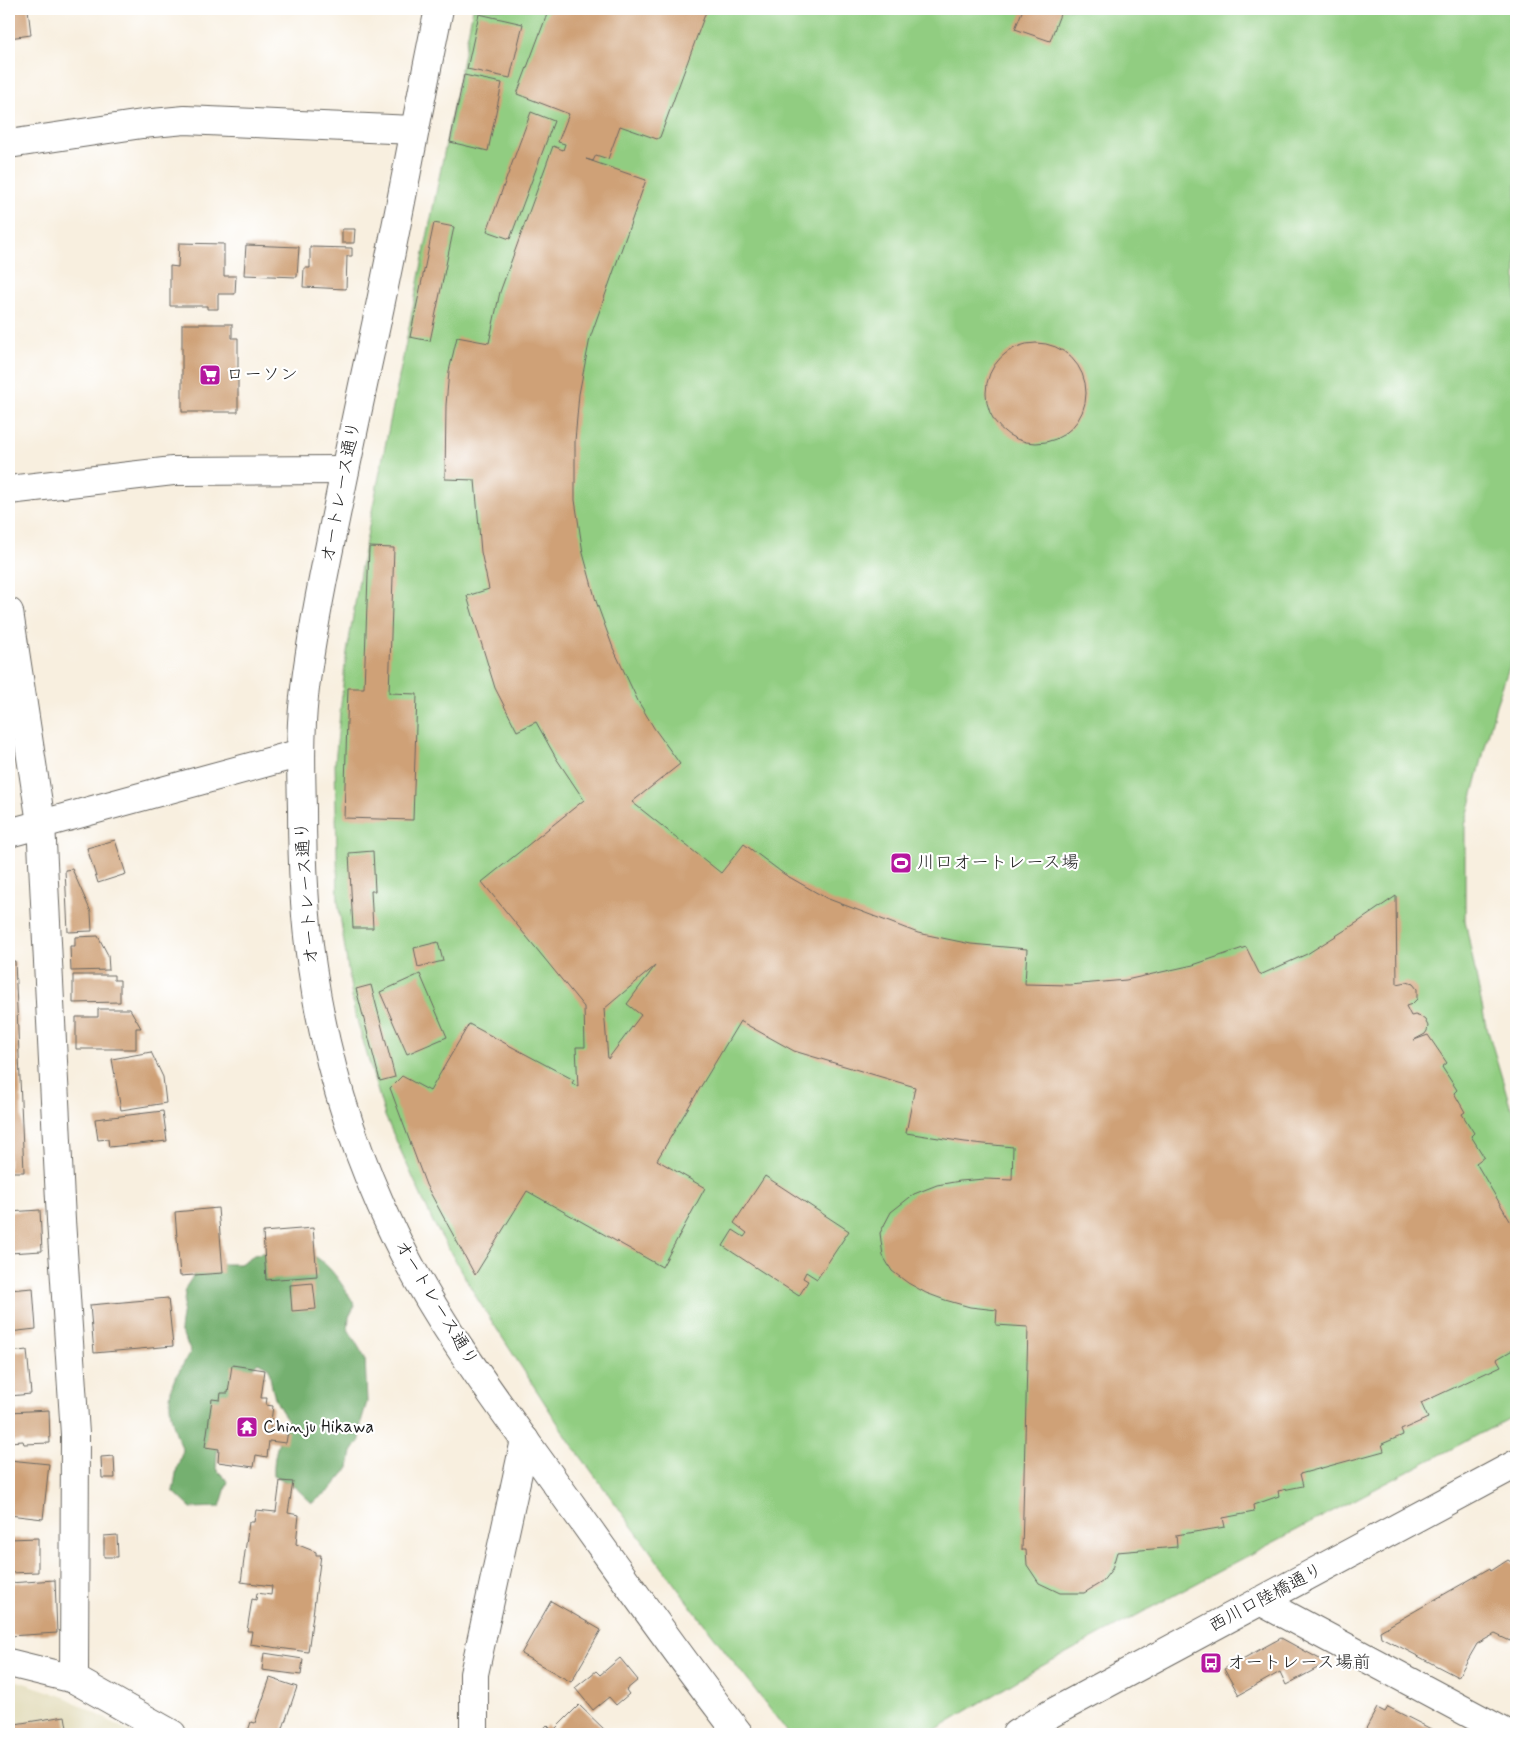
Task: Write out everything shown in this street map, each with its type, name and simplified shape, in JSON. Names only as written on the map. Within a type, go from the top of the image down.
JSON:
[{"type":"street","name":"オートレース通り","points":[[438,9],[311,643],[303,701],[301,753],[302,847],[312,969],[328,1051],[346,1114],[394,1234],[421,1286],[456,1343],[739,1734]]},
{"type":"street","points":[[9,144],[142,124],[185,120],[414,130]]},
{"type":"street","points":[[9,490],[173,471],[345,470]]},
{"type":"street","points":[[9,612],[40,823],[61,1220],[75,1434],[74,1679]]},
{"type":"street","points":[[9,833],[301,753]]},
{"type":"street","points":[[474,1734],[474,1674],[525,1440]]},
{"type":"street","name":"西川口陸橋通り","points":[[1016,1734],[1516,1464]]},
{"type":"street","points":[[1260,1601],[1508,1734]]},
{"type":"street","points":[[9,1663],[74,1679],[172,1734]]},
{"type":"shaded area","points":[[9,1678],[65,1697],[134,1734],[9,1734]]},
{"type":"green space","name":"川口オートレース場","points":[[473,9],[1516,9],[1516,647],[1496,705],[1465,825],[1465,920],[1485,1021],[1516,1119],[1516,1415],[1040,1667],[928,1734],[789,1734],[689,1604],[570,1442],[478,1300],[433,1222],[385,1116],[354,1010],[338,902],[335,763],[345,665],[362,561]]},
{"type":"green space","points":[[273,1250],[304,1252],[316,1257],[335,1275],[355,1305],[349,1317],[348,1329],[365,1358],[367,1402],[361,1422],[360,1440],[352,1452],[349,1468],[330,1490],[312,1503],[296,1488],[274,1475],[274,1460],[277,1447],[288,1420],[274,1396],[269,1368],[258,1362],[245,1376],[218,1436],[216,1469],[228,1481],[220,1507],[191,1508],[173,1491],[177,1468],[183,1450],[173,1424],[170,1406],[170,1397],[175,1378],[191,1351],[180,1330],[186,1287],[197,1270],[212,1264],[240,1264],[254,1255]]},
{"type":"building","points":[[9,9],[28,9],[31,35],[9,38]]},
{"type":"building","points":[[549,9],[707,9],[660,137],[657,139],[620,126],[608,159],[596,155],[593,161],[586,159],[646,180],[590,338],[579,394],[575,441],[575,500],[583,553],[596,601],[613,648],[638,701],[654,728],[680,764],[632,802],[721,873],[744,844],[784,874],[826,898],[918,933],[971,944],[1027,949],[1025,984],[1070,985],[1126,980],[1193,965],[1246,947],[1260,975],[1307,954],[1396,896],[1397,984],[1407,982],[1413,984],[1417,989],[1417,999],[1412,1004],[1406,1006],[1411,1016],[1421,1017],[1428,1026],[1425,1034],[1414,1040],[1428,1035],[1447,1063],[1442,1067],[1457,1090],[1454,1093],[1465,1112],[1462,1114],[1474,1133],[1471,1136],[1484,1157],[1476,1163],[1516,1231],[1516,1348],[1497,1359],[1501,1366],[1421,1403],[1428,1418],[1401,1430],[1403,1435],[1382,1444],[1384,1451],[1300,1474],[1303,1486],[1278,1491],[1279,1496],[1253,1505],[1254,1512],[1223,1518],[1225,1527],[1176,1535],[1177,1547],[1117,1552],[1112,1569],[1102,1582],[1084,1593],[1060,1593],[1039,1583],[1027,1565],[1026,1550],[1022,1550],[1028,1327],[996,1325],[997,1310],[970,1307],[945,1300],[926,1293],[908,1283],[892,1271],[883,1256],[880,1233],[891,1212],[914,1194],[937,1185],[960,1181],[985,1179],[1012,1180],[1013,1147],[906,1133],[915,1087],[794,1051],[740,1021],[657,1160],[705,1188],[662,1267],[527,1191],[475,1275],[426,1185],[390,1088],[402,1076],[430,1091],[469,1024],[574,1080],[572,1083],[578,1087],[576,1047],[585,1047],[584,1007],[482,882],[584,800],[556,758],[536,722],[517,731],[495,688],[467,596],[489,589],[481,552],[475,480],[445,479],[446,405],[449,371],[457,337],[489,343],[500,292],[553,146],[563,150],[565,144],[558,142],[569,114],[517,94]],"holes":[[[655,966],[627,1004],[641,1015],[608,1059],[604,1009]]]},
{"type":"building","points":[[1023,9],[1062,9],[1050,41],[1015,29]]},
{"type":"building","points":[[479,14],[523,24],[510,78],[467,69]]},
{"type":"building","points":[[464,75],[502,83],[488,151],[450,142]]},
{"type":"building","points":[[531,112],[554,121],[510,239],[487,231]]},
{"type":"building","points":[[434,223],[454,227],[430,341],[410,337]]},
{"type":"building","points":[[342,229],[355,229],[354,243],[342,243]]},
{"type":"building","points":[[179,243],[224,244],[224,276],[236,276],[235,294],[218,294],[218,309],[207,309],[207,306],[170,306],[170,266],[178,267]]},
{"type":"building","points":[[246,245],[299,247],[297,277],[244,275]]},
{"type":"building","points":[[310,247],[352,248],[352,256],[347,256],[346,289],[303,287],[304,268],[310,268]]},
{"type":"building","name":"ローソン","points":[[182,324],[232,324],[232,338],[238,338],[238,412],[182,412]]},
{"type":"building","points":[[1036,343],[1046,344],[1064,351],[1078,365],[1085,383],[1085,403],[1078,421],[1064,435],[1046,442],[1036,443],[1026,442],[1008,435],[994,421],[987,403],[986,393],[987,383],[994,365],[1008,351],[1026,344]]},
{"type":"building","points":[[369,547],[394,548],[389,693],[417,694],[413,820],[344,818],[348,688],[364,688]]},
{"type":"building","points":[[115,840],[126,874],[98,883],[87,848]]},
{"type":"building","points":[[373,851],[375,891],[371,891],[373,928],[353,928],[349,853]]},
{"type":"building","points":[[72,869],[91,912],[92,931],[68,932],[65,870]]},
{"type":"building","points":[[98,936],[108,955],[109,970],[71,971],[70,946],[75,946],[75,937]]},
{"type":"building","points":[[438,942],[443,961],[418,967],[414,948]]},
{"type":"building","points":[[15,961],[24,1172],[9,1172],[9,962]]},
{"type":"building","points":[[420,974],[447,1037],[407,1054],[380,992]]},
{"type":"building","points":[[73,975],[114,975],[114,980],[120,980],[120,1002],[73,1003]]},
{"type":"building","points":[[371,985],[395,1077],[380,1081],[356,989]]},
{"type":"building","points":[[98,1009],[130,1009],[141,1028],[136,1028],[136,1049],[76,1049],[76,1017],[98,1017]]},
{"type":"building","points":[[151,1052],[163,1077],[166,1103],[121,1110],[112,1059]]},
{"type":"building","points":[[163,1111],[167,1141],[109,1147],[108,1139],[98,1140],[95,1119]]},
{"type":"building","points":[[765,1176],[849,1231],[817,1279],[806,1272],[803,1278],[808,1281],[799,1296],[723,1246],[733,1230],[744,1237],[747,1233],[734,1223]]},
{"type":"building","points":[[218,1208],[223,1273],[180,1276],[175,1212]]},
{"type":"building","points":[[40,1210],[42,1251],[9,1253],[9,1212]]},
{"type":"building","points":[[313,1228],[317,1276],[266,1280],[263,1232]]},
{"type":"building","points":[[313,1283],[316,1309],[292,1311],[290,1285]]},
{"type":"building","points":[[33,1288],[36,1329],[9,1332],[9,1290]]},
{"type":"building","points":[[168,1298],[173,1346],[94,1353],[90,1305]]},
{"type":"building","points":[[27,1350],[31,1394],[9,1396],[9,1352]]},
{"type":"building","points":[[232,1365],[265,1370],[261,1398],[267,1398],[266,1405],[273,1406],[270,1429],[288,1431],[286,1443],[269,1441],[267,1457],[256,1455],[254,1467],[218,1462],[219,1449],[205,1447],[212,1399],[220,1400],[221,1393],[228,1393]]},
{"type":"building","points":[[49,1410],[50,1443],[24,1444],[23,1441],[9,1442],[9,1412]]},
{"type":"building","points":[[114,1456],[115,1478],[102,1478],[101,1457]]},
{"type":"building","points":[[9,1460],[49,1464],[43,1519],[9,1515]]},
{"type":"building","points":[[280,1481],[293,1482],[288,1513],[299,1515],[296,1544],[316,1552],[316,1555],[321,1555],[308,1652],[250,1644],[252,1631],[247,1631],[252,1599],[256,1600],[257,1593],[271,1595],[272,1586],[241,1582],[249,1522],[254,1522],[256,1510],[276,1512]]},
{"type":"building","points":[[117,1535],[118,1557],[104,1557],[104,1536]]},
{"type":"building","points":[[38,1538],[38,1572],[9,1573],[9,1539]]},
{"type":"building","points":[[1508,1560],[1516,1565],[1516,1630],[1510,1641],[1495,1634],[1477,1644],[1458,1677],[1381,1637],[1380,1631],[1490,1568],[1491,1571]]},
{"type":"building","points":[[55,1580],[57,1633],[9,1636],[9,1583]]},
{"type":"building","points":[[551,1601],[601,1630],[571,1682],[521,1654]]},
{"type":"building","points":[[1281,1638],[1327,1663],[1286,1685],[1280,1672],[1239,1695],[1224,1669]]},
{"type":"building","points":[[264,1653],[303,1659],[301,1675],[262,1670]]},
{"type":"building","points":[[620,1658],[638,1680],[626,1690],[629,1694],[616,1705],[609,1697],[593,1710],[575,1688],[596,1671],[600,1675]]},
{"type":"building","points":[[270,1678],[297,1687],[281,1734],[247,1734],[251,1722],[255,1723]]},
{"type":"building","points":[[579,1705],[606,1731],[602,1734],[539,1734],[547,1725],[553,1731]]},
{"type":"building","points":[[1388,1707],[1433,1730],[1430,1734],[1363,1734],[1377,1708],[1385,1712]]},
{"type":"building","points":[[65,1716],[68,1734],[9,1734],[9,1725]]},
{"type":"place","name":"ローソン","points":[[210,375]]},
{"type":"place","name":"川口オートレース場","points":[[901,863]]},
{"type":"place","name":"Chinju Hikawa","points":[[247,1427]]},
{"type":"place","name":"オートレース場前","points":[[1211,1663]]}]
